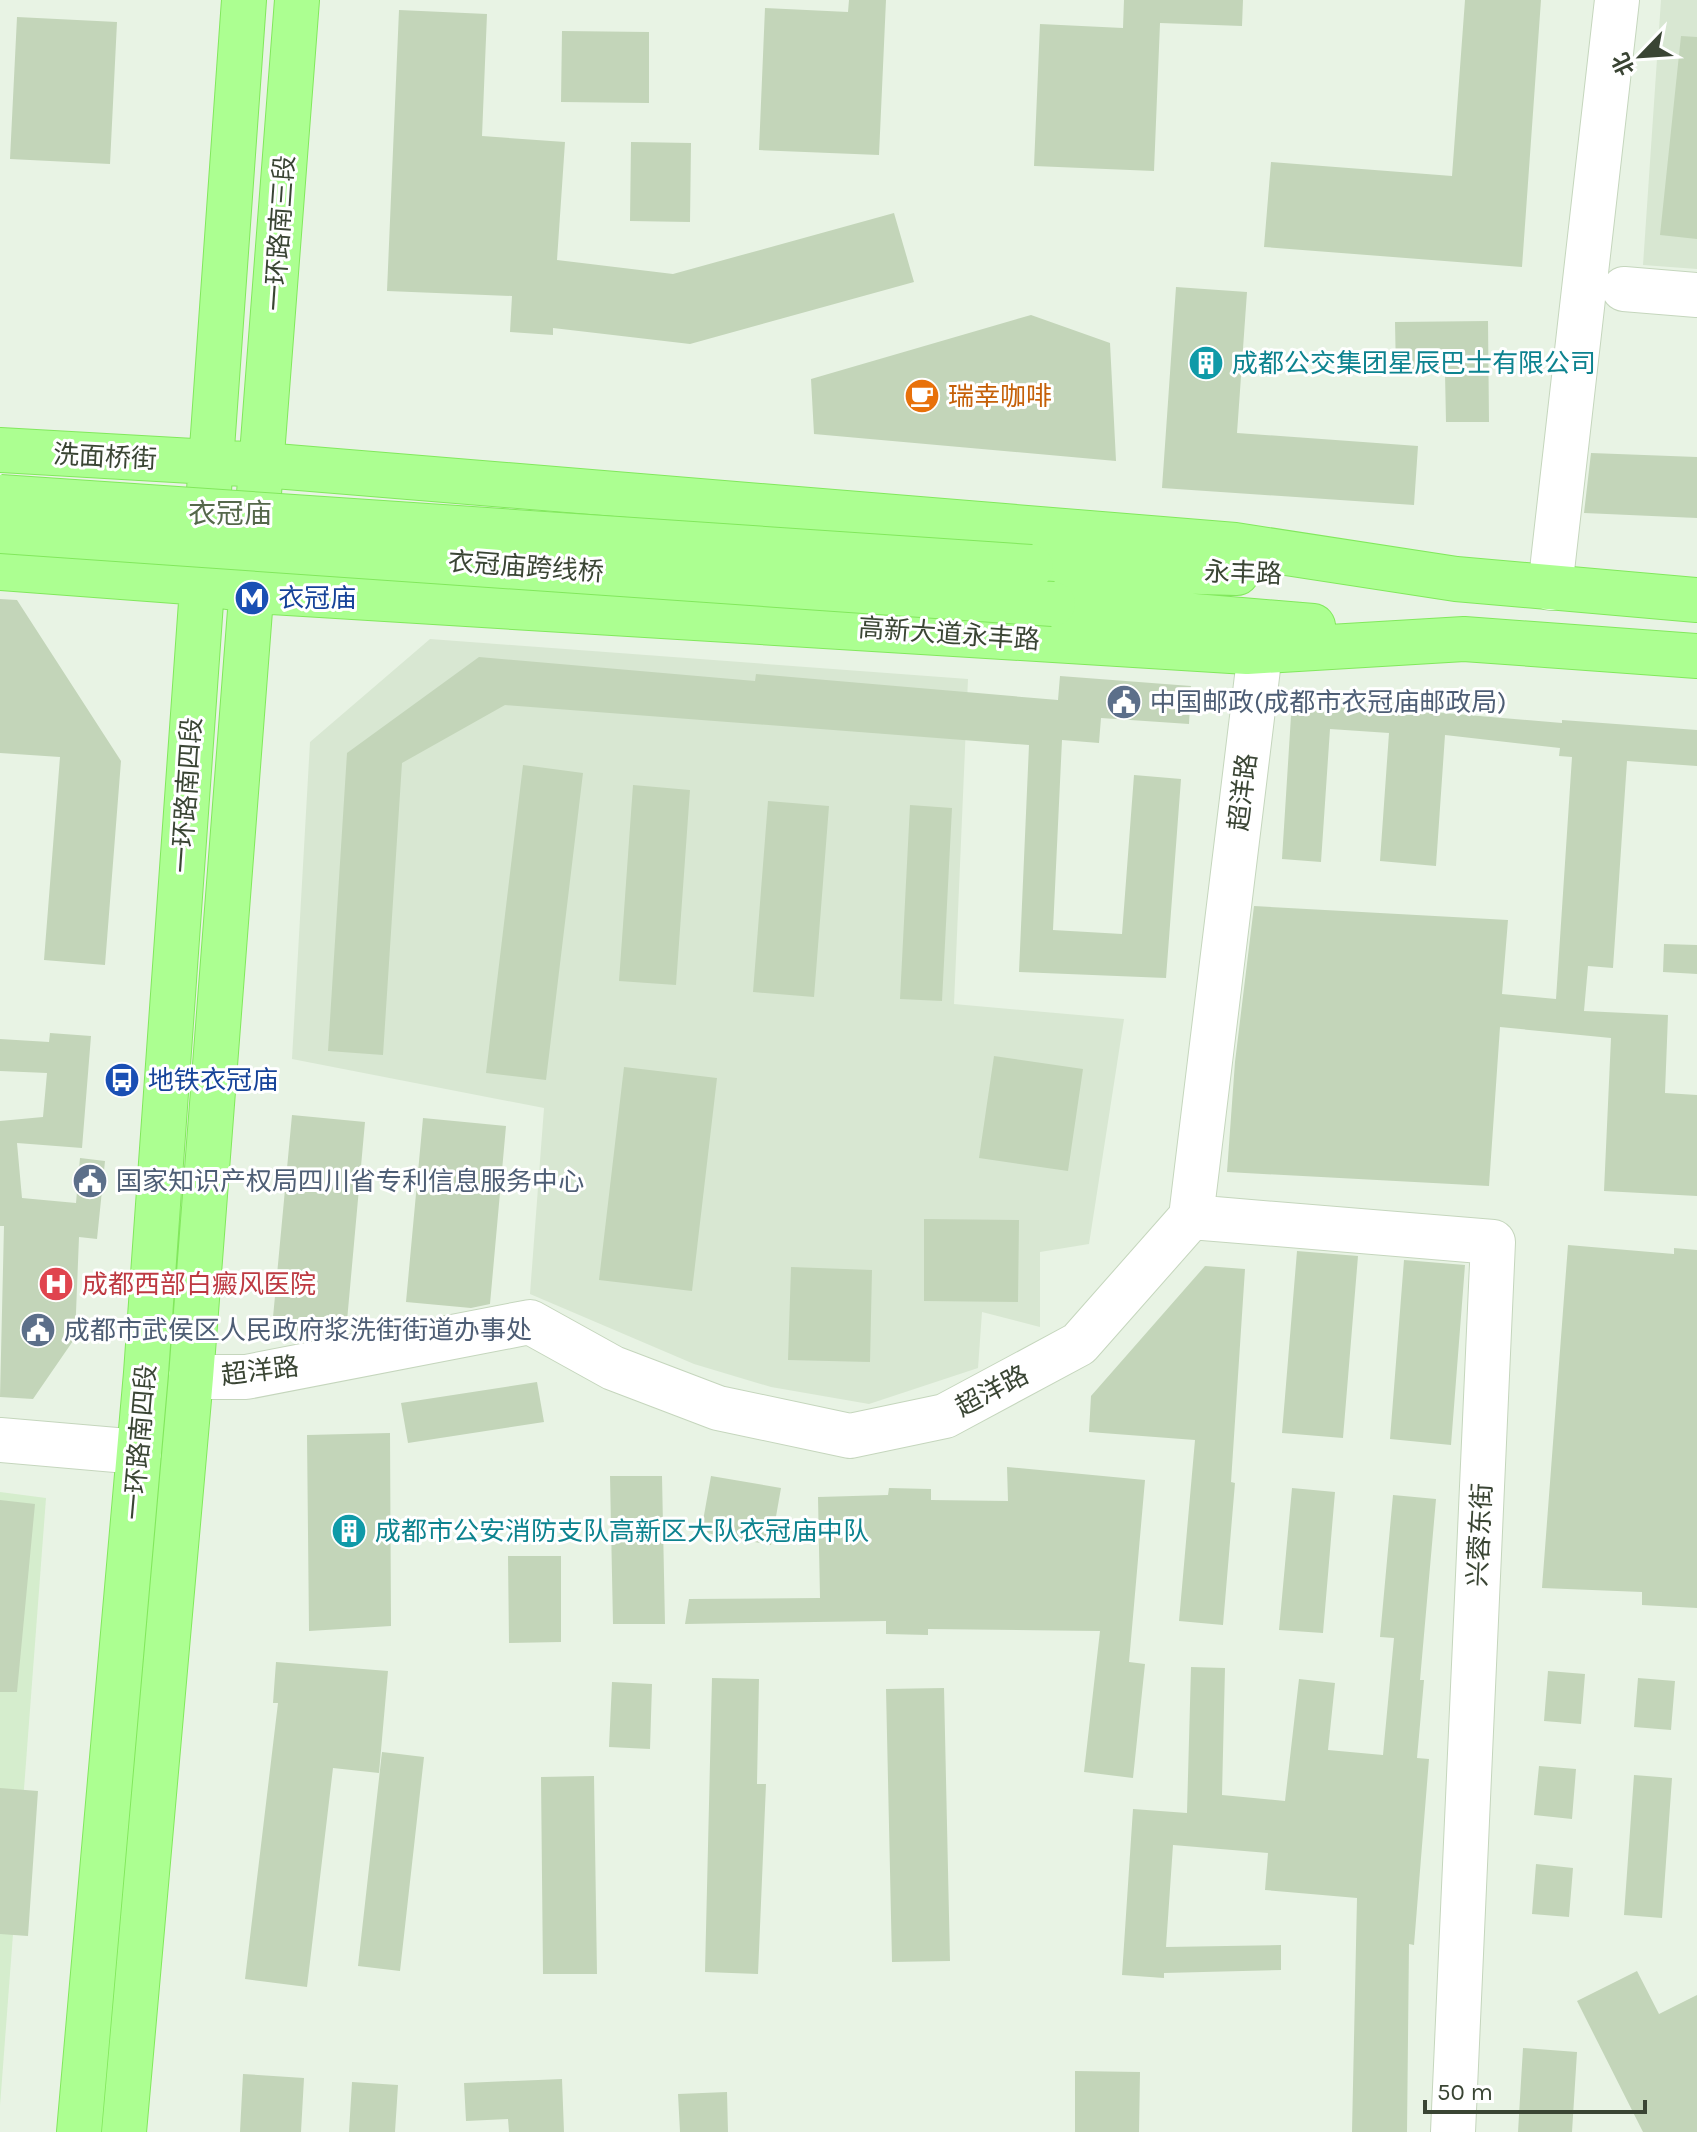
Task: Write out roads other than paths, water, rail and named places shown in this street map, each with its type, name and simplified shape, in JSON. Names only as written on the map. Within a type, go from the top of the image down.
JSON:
[{"type":"main road","name":"一环路南三段","points":[[211,463],[244,0]]},
{"type":"main road","name":"一环路南三段","points":[[263,465],[297,0]]},
{"type":"main road","name":"洗面桥街","points":[[0,450],[211,463]]},
{"type":"main road","points":[[211,463],[1235,545],[1456,579],[1697,600]]},
{"type":"main road","name":"一环路南四段","points":[[79,2132],[139,1452],[211,463]]},
{"type":"main road","name":"一环路南四段","points":[[124,2132],[191,1377],[263,465]]},
{"type":"main road","name":"衣冠庙跨线桥","points":[[0,497],[1031,567]]},
{"type":"main road","name":"衣冠庙跨线桥","points":[[0,531],[1053,604]]},
{"type":"main road","name":"永丰路","points":[[1031,567],[1456,579]]},
{"type":"main road","points":[[0,568],[202,583]]},
{"type":"main road","name":"高新大道永丰路","points":[[202,583],[254,591],[1260,652],[1464,639],[1697,656]]},
{"type":"main road","name":"永丰路","points":[[1053,604],[1464,639]]},
{"type":"street","points":[[1550,588],[1617,0]]},
{"type":"street","points":[[1624,289],[1697,295]]},
{"type":"street","name":"超洋路","points":[[191,1377],[246,1377],[530,1322],[613,1368],[718,1408],[850,1436],[945,1416],[1079,1344],[1191,1217],[1260,652]]},
{"type":"street","name":"兴蓉东街","points":[[1191,1217],[1493,1242],[1453,2132]]},
{"type":"street","points":[[0,1440],[139,1452]]},
{"type":"place","name":"成都公交集团星辰巴士有限公司","points":[[1206,363]]},
{"type":"place","name":"瑞幸咖啡","points":[[922,396]]},
{"type":"place","name":"衣冠庙","points":[[252,598]]},
{"type":"place","name":"中国邮政(成都市衣冠庙邮政局)","points":[[1124,702]]},
{"type":"place","name":"地铁衣冠庙","points":[[122,1080]]},
{"type":"place","name":"国家知识产权局四川省专利信息服务中心","points":[[90,1181]]},
{"type":"place","name":"成都西部白癜风医院","points":[[56,1284]]},
{"type":"place","name":"成都市武侯区人民政府浆洗街街道办事处","points":[[38,1330]]},
{"type":"place","name":"成都市公安消防支队高新区大队衣冠庙中队","points":[[349,1531]]},
{"type":"district","name":"衣冠庙","points":[[230,513]]}]
